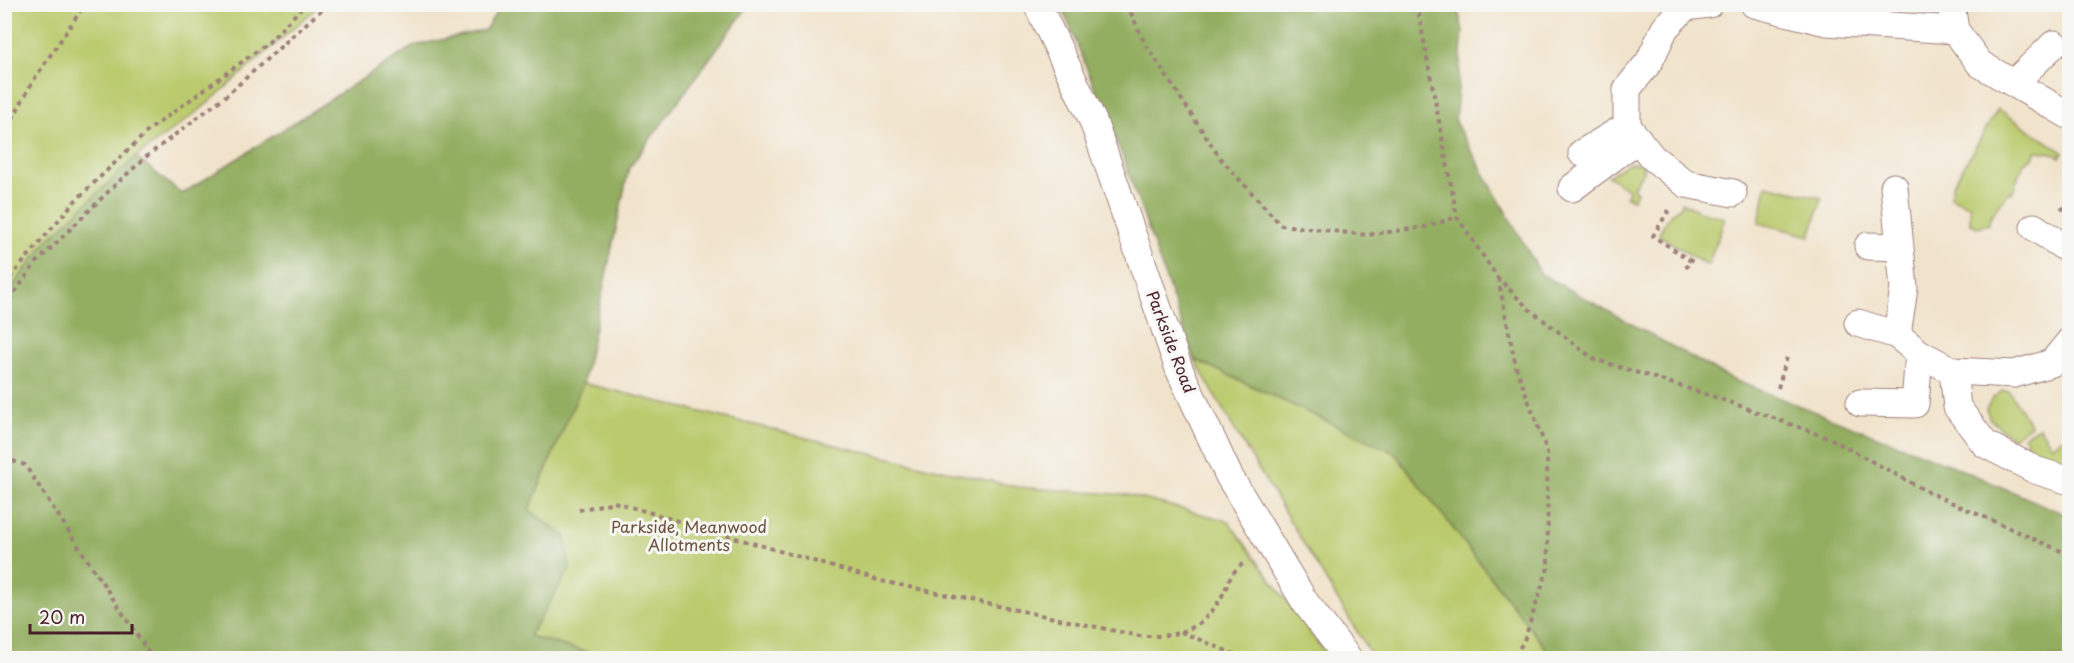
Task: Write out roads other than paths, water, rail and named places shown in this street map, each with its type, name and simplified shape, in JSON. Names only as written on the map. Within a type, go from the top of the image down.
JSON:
[{"type":"street","name":"Parkside Road","points":[[1037,4],[1093,121],[1179,369],[1229,476],[1305,602],[1348,658]]},
{"type":"street","points":[[1754,4],[1797,10],[1826,22],[1872,15],[1953,17],[1980,64],[2070,116]]},
{"type":"street","points":[[1693,5],[1665,28],[1649,62],[1627,89],[1632,133],[1652,157],[1686,184],[1733,193]]},
{"type":"street","points":[[2014,83],[2054,44]]},
{"type":"street","points":[[1582,153],[1632,133]]},
{"type":"street","points":[[1572,188],[1632,133]]},
{"type":"street","points":[[1894,187],[1904,288],[1897,335]]},
{"type":"street","points":[[2034,227],[2070,251]]},
{"type":"street","points":[[1868,246],[1899,247]]},
{"type":"street","points":[[1858,323],[1897,335],[1919,353],[1953,371],[2014,374],[2052,363],[2070,341]]},
{"type":"street","points":[[1860,403],[1915,404],[1919,353]]},
{"type":"street","points":[[1953,371],[1957,407],[1985,444],[2035,470],[2070,481]]},
{"type":"park label","name":"Parkside, Meanwood Allotments","points":[[689,536]]}]
